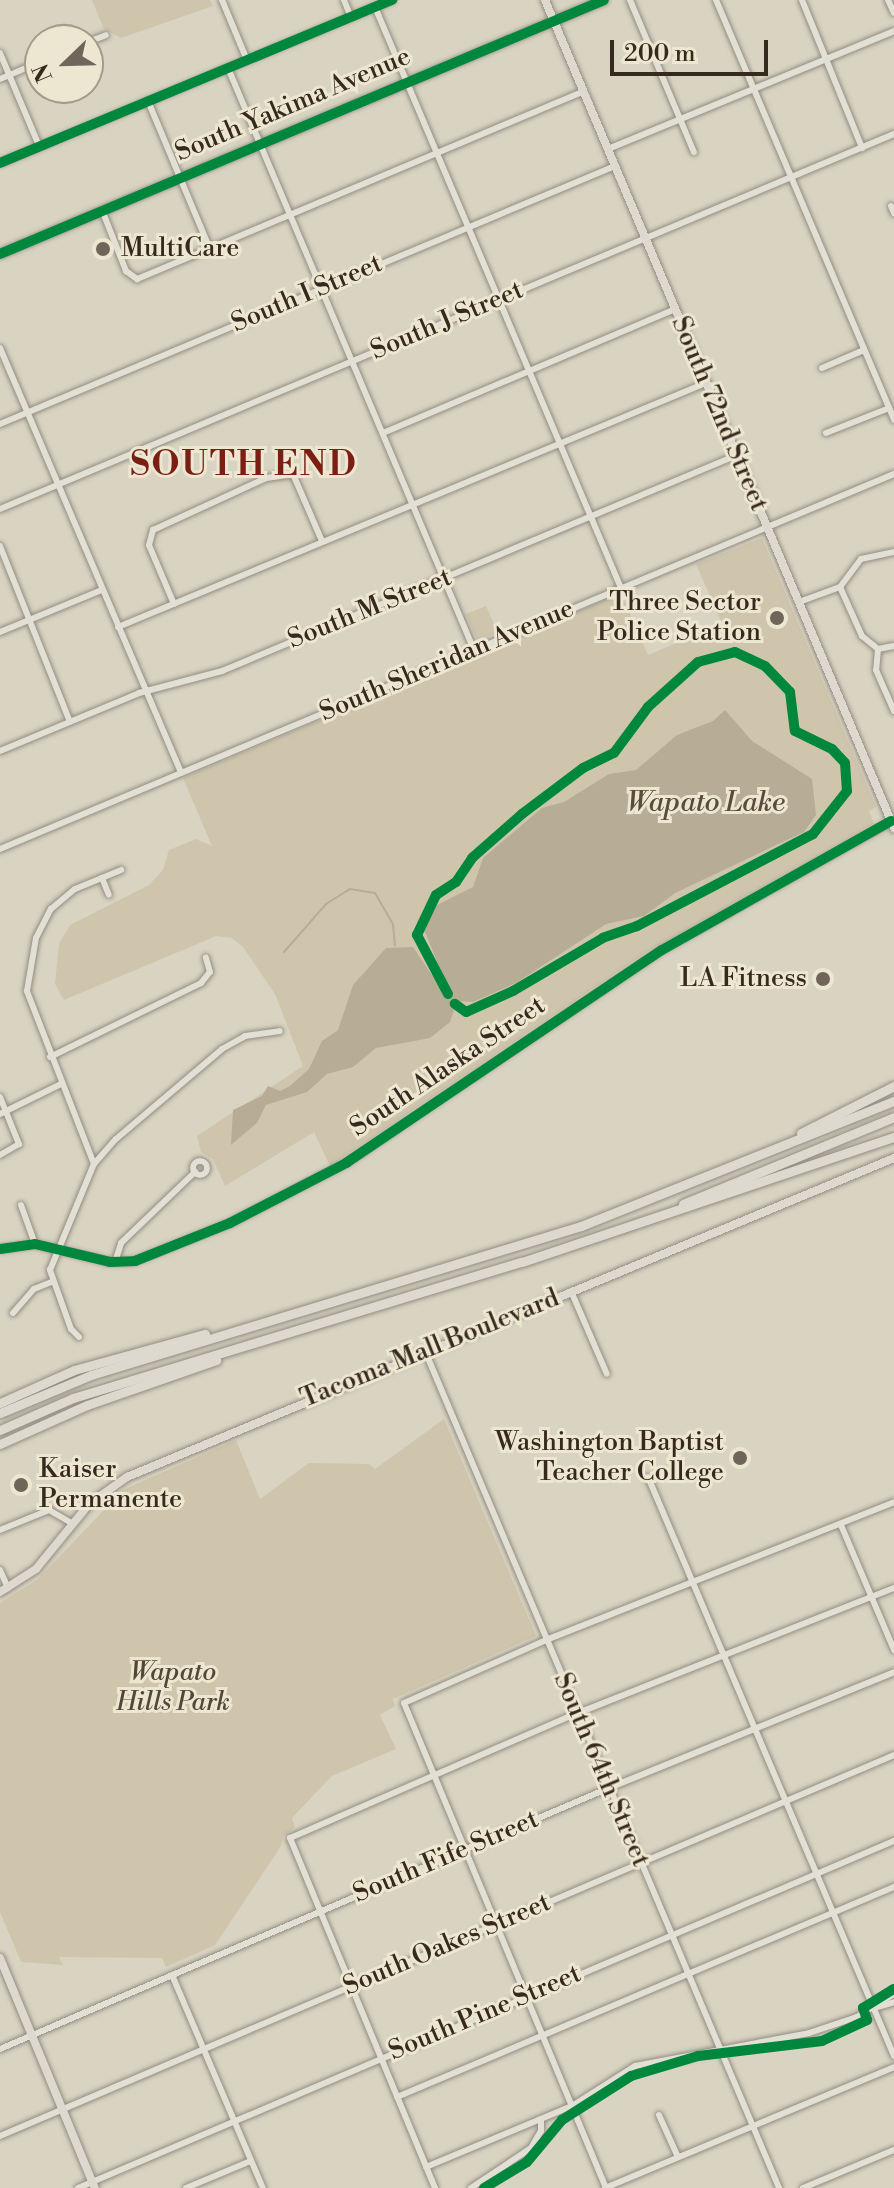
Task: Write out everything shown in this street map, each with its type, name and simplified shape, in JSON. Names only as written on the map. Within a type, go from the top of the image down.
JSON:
[{"type":"highway","points":[[740,1164],[894,1086]]},
{"type":"highway","points":[[0,1413],[84,1378],[239,1328],[520,1246],[740,1164],[894,1101]]},
{"type":"highway","points":[[586,1240],[894,1117]]},
{"type":"highway","points":[[0,1430],[73,1398],[586,1240],[894,1137]]},
{"type":"highway","points":[[0,1444],[101,1400],[367,1309]]},
{"type":"highway","points":[[0,1396],[167,1341],[239,1328]]},
{"type":"highway","points":[[0,1403],[48,1381]]},
{"type":"highway","points":[[0,1452],[101,1400]]},
{"type":"main road","name":"South 72nd Street","points":[[545,0],[893,823]]},
{"type":"main road","name":"South Yakima Avenue","points":[[0,254],[179,176],[604,0]]},
{"type":"main road","name":"Tacoma Mall Boulevard","points":[[4,1590],[41,1564],[96,1498],[127,1477],[894,1158]]},
{"type":"main road","points":[[0,1958],[94,2185]]},
{"type":"street","points":[[222,0],[247,60]]},
{"type":"street","points":[[344,0],[351,17]]},
{"type":"street","points":[[0,163],[392,0]]},
{"type":"street","points":[[630,0],[694,152]]},
{"type":"street","points":[[716,0],[894,420]]},
{"type":"street","points":[[802,0],[862,148]]},
{"type":"street","points":[[888,0],[894,13]]},
{"type":"street","points":[[375,7],[621,588]]},
{"type":"street","points":[[608,149],[894,31]]},
{"type":"street","points":[[0,53],[39,146]]},
{"type":"street","points":[[228,68],[474,650]]},
{"type":"street","points":[[0,79],[24,69]]},
{"type":"street","points":[[102,210],[132,278],[290,216],[584,91]]},
{"type":"street","points":[[148,101],[210,249]]},
{"type":"street","name":"South J Street","points":[[0,509],[894,134]]},
{"type":"street","name":"South I Street","points":[[0,424],[615,166]]},
{"type":"street","points":[[383,433],[675,309]]},
{"type":"street","points":[[0,348],[181,773]]},
{"type":"street","points":[[822,368],[864,350]]},
{"type":"street","points":[[118,627],[706,383]]},
{"type":"street","points":[[826,433],[889,408]]},
{"type":"street","name":"South M Street","points":[[0,751],[146,691],[222,671],[737,455]]},
{"type":"street","points":[[174,604],[151,550],[150,534],[161,524],[266,478],[293,474],[322,541]]},
{"type":"street","name":"South Sheridan Avenue","points":[[0,849],[894,474]]},
{"type":"street","points":[[0,546],[70,722]]},
{"type":"street","points":[[799,602],[840,587],[854,563],[880,551],[894,552]]},
{"type":"street","points":[[840,587],[862,636],[878,649],[894,646]]},
{"type":"street","points":[[0,632],[102,590]]},
{"type":"street","points":[[878,649],[876,670],[894,711]]},
{"type":"street","name":"South Alaska Street","points":[[0,1249],[35,1244],[115,1262],[166,1253],[336,1169],[654,955],[893,823]]},
{"type":"street","points":[[94,1164],[29,1007],[27,991],[43,920],[68,893],[121,870]]},
{"type":"street","points":[[102,878],[109,895]]},
{"type":"street","points":[[50,1057],[197,986],[210,972],[206,958]]},
{"type":"street","points":[[79,1337],[51,1282],[57,1248],[94,1164],[116,1139],[222,1049],[245,1036],[280,1031]]},
{"type":"street","points":[[3,1113],[61,1084]]},
{"type":"street","points":[[0,1097],[3,1113],[19,1145],[0,1155]]},
{"type":"street","points":[[115,1262],[121,1243],[195,1172]]},
{"type":"street","points":[[21,1205],[35,1244]]},
{"type":"street","points":[[13,1313],[27,1295],[51,1282]]},
{"type":"street","points":[[571,1291],[607,1374]]},
{"type":"street","name":"South 64th Street","points":[[425,1351],[779,2188]]},
{"type":"street","points":[[648,1477],[788,1800],[894,2056]]},
{"type":"street","points":[[894,1502],[546,1640],[404,1702],[606,2188],[894,2067]]},
{"type":"street","points":[[0,1530],[49,1510],[73,1524]]},
{"type":"street","points":[[841,1525],[894,1650]]},
{"type":"street","points":[[0,1570],[4,1590]]},
{"type":"street","points":[[435,2188],[289,1839],[578,1713],[727,1657],[894,1588]]},
{"type":"street","name":"South Fife Street","points":[[0,2049],[609,1788],[758,1730],[894,1672]]},
{"type":"street","name":"South Oakes Street","points":[[0,2136],[894,1755]]},
{"type":"street","name":"South Pine Street","points":[[78,2188],[94,2185],[525,1995],[894,1841]]},
{"type":"street","points":[[397,2097],[894,1887]]},
{"type":"street","points":[[172,1975],[263,2188]]},
{"type":"street","points":[[875,2008],[894,1994]]},
{"type":"street","points":[[426,2167],[572,2106],[628,2069],[720,2048],[809,2033],[894,2002]]},
{"type":"street","points":[[659,2115],[678,2157]]},
{"type":"street","points":[[471,2188],[531,2148],[541,2119]]},
{"type":"street","points":[[803,2188],[894,2150]]},
{"type":"street","points":[[186,2188],[251,2161]]},
{"type":"green space","points":[[92,0],[210,0],[213,6],[121,38],[104,29]]},
{"type":"green space","points":[[762,538],[876,807],[869,811],[874,824],[650,950],[330,1166],[314,1132],[225,1186],[213,1159],[201,1152],[197,1136],[303,1066],[275,994],[243,947],[232,938],[216,936],[64,1000],[55,984],[59,944],[70,925],[149,885],[163,870],[169,850],[196,839],[212,846],[183,778],[621,593],[648,655],[722,624],[696,564]]},
{"type":"green space","points":[[486,606],[498,633],[477,640],[466,614]]},
{"type":"green space","name":"Wapato Hills Park","points":[[444,1419],[536,1636],[393,1699],[395,1706],[380,1715],[396,1749],[332,1776],[292,1818],[295,1827],[283,1836],[281,1846],[215,1945],[166,1967],[162,1958],[59,1957],[63,1965],[21,1962],[0,1912],[0,1603],[38,1579],[123,1490],[236,1440],[260,1499],[309,1463],[369,1464],[375,1469]]},
{"type":"water","name":"Wapato Lake","points":[[725,710],[752,741],[812,779],[816,815],[804,832],[675,893],[644,916],[606,924],[516,983],[473,1002],[457,1001],[450,1022],[430,1038],[376,1048],[353,1067],[327,1074],[307,1092],[266,1105],[257,1123],[231,1145],[233,1110],[262,1096],[268,1086],[280,1091],[290,1086],[309,1069],[322,1041],[338,1030],[353,985],[386,948],[413,947],[446,996],[451,996],[423,927],[437,905],[473,887],[483,858],[542,808],[564,802],[609,774],[636,770],[677,735],[713,721]]},
{"type":"waterway","points":[[284,952],[326,904],[350,889],[375,893],[393,924],[395,945]]},
{"type":"cycle path","points":[[0,163],[392,0]]},
{"type":"cycle path","points":[[0,254],[604,0]]},
{"type":"cycle path","points":[[448,994],[417,935],[436,895],[456,882],[472,858],[522,814],[583,768],[614,753],[648,707],[698,662],[735,652],[765,666],[790,692],[795,731],[832,749],[845,763],[847,791],[813,834],[637,926],[603,938],[513,991],[466,1012],[455,1004]]},
{"type":"cycle path","points":[[0,1249],[35,1244],[110,1262],[135,1261],[230,1223],[346,1163],[662,950],[891,821]]},
{"type":"cycle path","points":[[484,2188],[527,2162],[562,2120],[631,2076],[698,2056],[822,2041],[867,2020],[863,2008],[894,1989]]},
{"type":"place","name":"MultiCare","points":[[103,249]]},
{"type":"place","name":"Three Sector Police Station","points":[[777,618]]},
{"type":"place","name":"LA Fitness","points":[[823,979]]},
{"type":"place","name":"Washington Baptist Teacher College","points":[[740,1458]]},
{"type":"place","name":"Kaiser Permanente","points":[[21,1485]]},
{"type":"district","name":"SOUTH END","points":[[244,466]]}]
